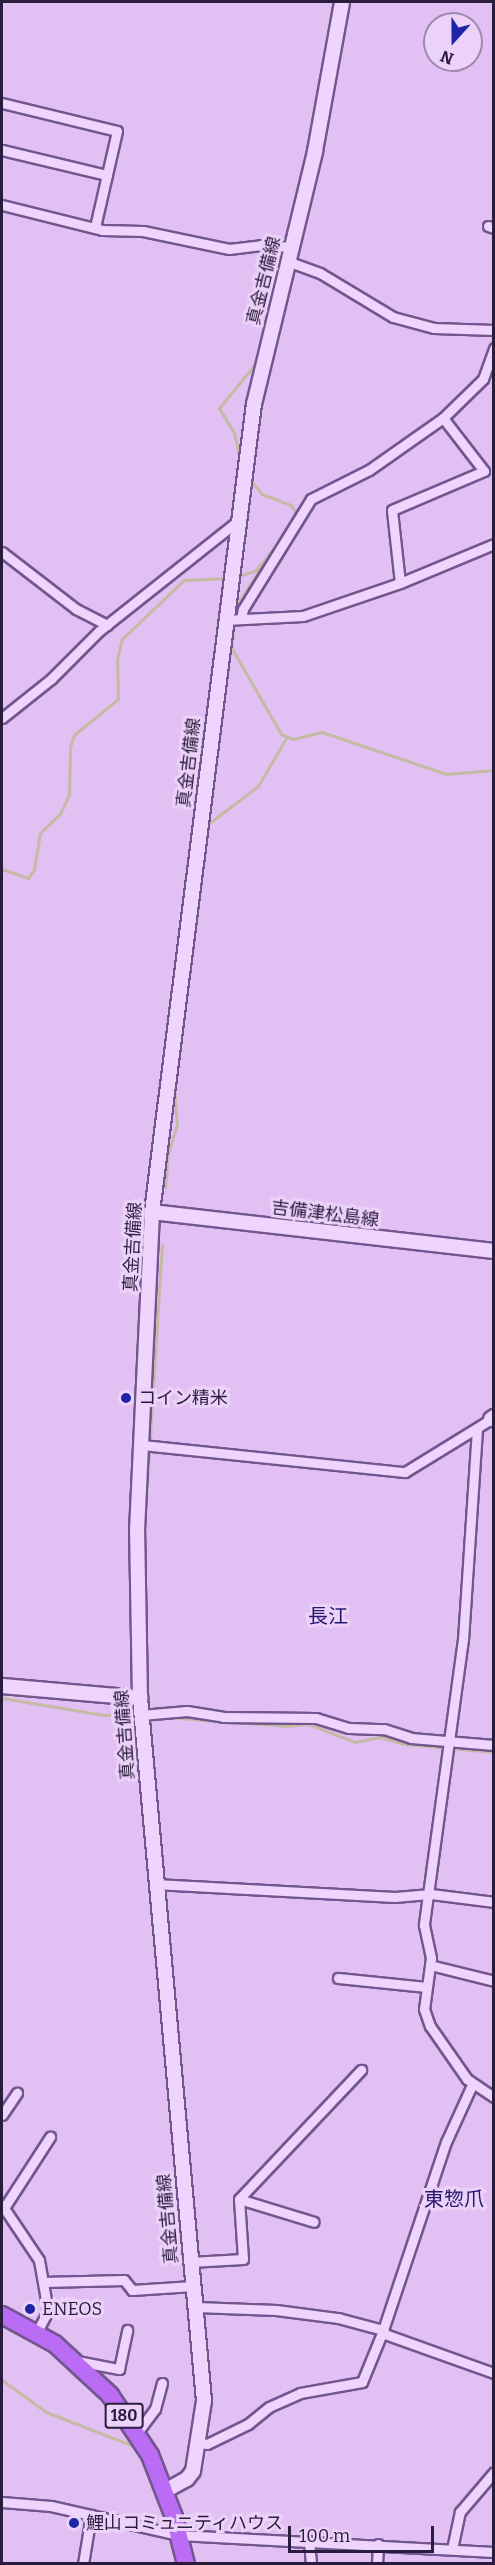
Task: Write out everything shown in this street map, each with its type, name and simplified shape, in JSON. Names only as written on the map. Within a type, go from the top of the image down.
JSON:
[{"type":"highway","name":"180","points":[[2,2315],[36,2334],[72,2360],[110,2395],[136,2434],[165,2491],[186,2564]]},
{"type":"main road","name":"真金吉備線","points":[[165,2491],[187,2479],[200,2443],[204,2401],[155,1884],[140,1698],[136,1585],[152,1212],[234,620],[229,579],[254,404],[287,250],[315,151],[342,2]]},
{"type":"main road","name":"吉備津松島線","points":[[152,1212],[494,1251]]},
{"type":"main road","points":[[2,1686],[140,1698]]},
{"type":"street","points":[[2,103],[117,131],[95,227]]},
{"type":"street","points":[[2,150],[107,175]]},
{"type":"street","points":[[2,205],[95,227],[193,239],[229,249],[287,250],[320,273],[393,316],[434,328],[494,330]]},
{"type":"street","points":[[234,620],[311,499],[369,470],[442,418],[483,379],[494,348]]},
{"type":"street","points":[[400,583],[392,510],[484,471],[442,418]]},
{"type":"street","points":[[2,718],[51,679],[107,625],[238,521]]},
{"type":"street","points":[[234,620],[303,616],[400,583],[494,544]]},
{"type":"street","points":[[2,552],[76,609],[107,625]]},
{"type":"street","points":[[142,1445],[405,1472],[492,1418]]},
{"type":"street","points":[[477,1429],[471,1551],[451,1740],[431,1894],[424,1925],[430,1965],[424,2010],[427,2021],[472,2085],[494,2097]]},
{"type":"street","points":[[141,1715],[187,1711],[234,1717],[316,1718],[349,1728],[494,1745]]},
{"type":"street","points":[[155,1884],[395,1897],[431,1894],[494,1902]]},
{"type":"street","points":[[430,1965],[494,1981]]},
{"type":"street","points":[[338,1978],[427,1987]]},
{"type":"street","points":[[190,2262],[243,2259],[239,2199],[361,2070]]},
{"type":"street","points":[[200,2443],[207,2444],[248,2424],[269,2407],[300,2393],[362,2382],[383,2331],[446,2142],[472,2085]]},
{"type":"street","points":[[2,2115],[17,2093]]},
{"type":"street","points":[[36,2334],[48,2311],[39,2260],[3,2206],[50,2137]]},
{"type":"street","points":[[239,2199],[314,2222]]},
{"type":"street","points":[[43,2282],[124,2280],[132,2290],[193,2286]]},
{"type":"street","points":[[196,2307],[276,2310],[338,2318],[383,2331],[494,2373]]},
{"type":"street","points":[[72,2360],[120,2369],[127,2330]]},
{"type":"street","points":[[136,2434],[148,2423],[155,2409],[162,2383]]},
{"type":"street","points":[[452,2549],[460,2512],[494,2472]]},
{"type":"street","points":[[2,2502],[92,2515],[179,2535],[494,2552]]},
{"type":"street","points":[[83,2564],[92,2515]]},
{"type":"street","points":[[309,2541],[311,2564]]},
{"type":"street","points":[[377,2564],[378,2544]]},
{"type":"waterway","points":[[319,92],[333,2]]},
{"type":"waterway","points":[[241,465],[234,433],[219,408],[256,363],[292,219]]},
{"type":"waterway","points":[[249,478],[262,494],[291,505],[295,512],[293,521]]},
{"type":"waterway","points":[[236,577],[255,571],[278,544]]},
{"type":"waterway","points":[[262,566],[236,606],[231,647],[281,734],[293,739],[322,732],[446,774],[494,770]]},
{"type":"waterway","points":[[2,869],[28,878],[34,870],[40,833],[60,814],[69,795],[70,747],[74,735],[118,699],[117,659],[122,639],[184,580],[229,578]]},
{"type":"waterway","points":[[165,1187],[168,1154],[177,1125],[174,1093],[208,824],[258,786],[286,738]]},
{"type":"waterway","points":[[145,1515],[162,1246]]},
{"type":"waterway","points":[[2,1698],[104,1715],[131,1714]]},
{"type":"waterway","points":[[178,1718],[286,1726],[308,1724],[355,1742],[381,1737],[404,1744],[494,1752]]},
{"type":"waterway","points":[[2,2380],[46,2412],[131,2445]]},
{"type":"place","name":"コイン精米","points":[[126,1398]]},
{"type":"place","name":"ENEOS","points":[[30,2309]]},
{"type":"place","name":"鯉山コミュニティハウス","points":[[74,2523]]},
{"type":"district","name":"長江","points":[[328,1616]]},
{"type":"district","name":"東惣爪","points":[[454,2199]]}]
